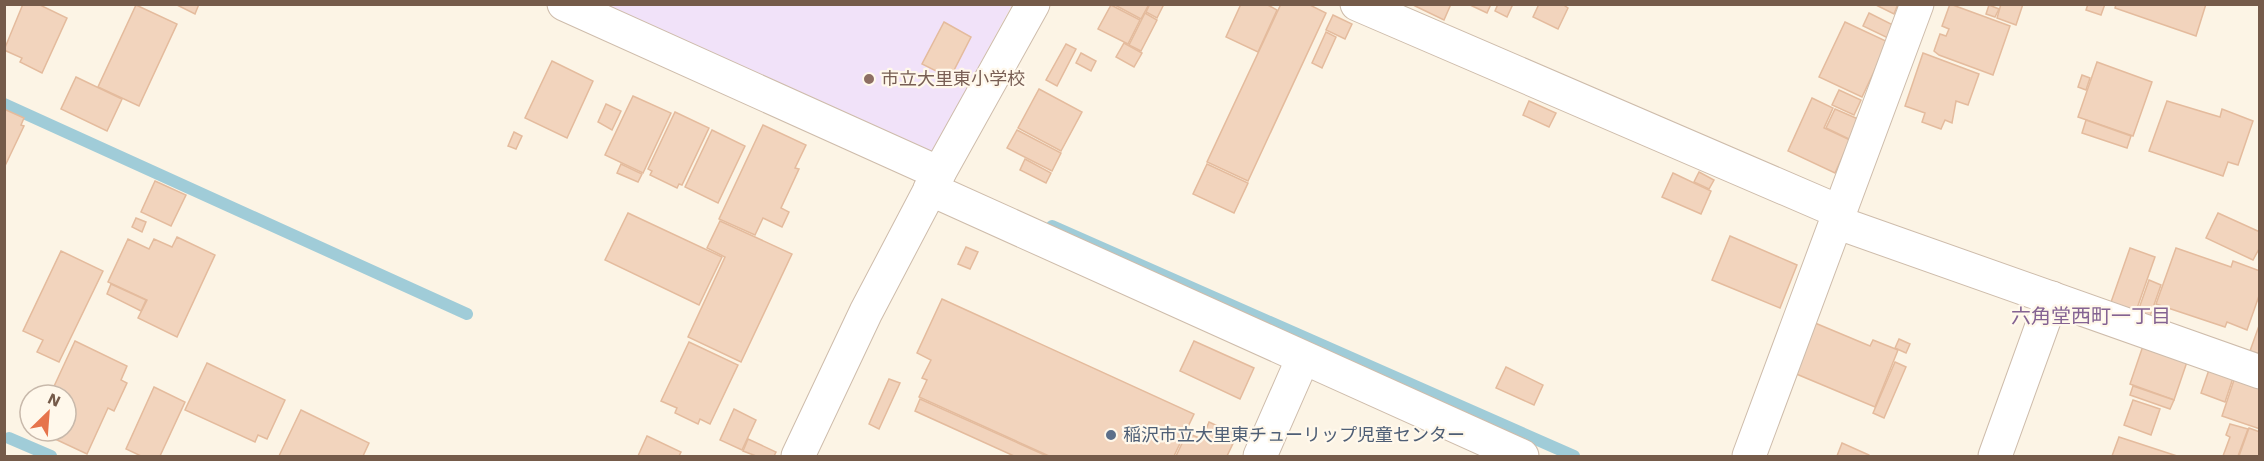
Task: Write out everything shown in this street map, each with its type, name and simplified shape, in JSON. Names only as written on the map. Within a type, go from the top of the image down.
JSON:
[{"type":"street","points":[[564,4],[1303,358],[1522,456]]},
{"type":"street","points":[[798,456],[866,312],[934,181],[1033,4]]},
{"type":"street","points":[[1357,4],[1838,217],[2052,298],[2259,372]]},
{"type":"street","points":[[1749,456],[1917,4]]},
{"type":"street","points":[[1995,456],[2052,298]]},
{"type":"street","points":[[1260,456],[1303,358]]},
{"type":"shaded area","name":"市立大里東小学校","points":[[602,5],[1012,5],[931,154]]},
{"type":"building","points":[[23,4],[38,4],[67,18],[42,73],[20,62],[22,58],[4,50]]},
{"type":"building","points":[[175,4],[199,4],[195,14]]},
{"type":"building","points":[[1113,4],[1149,4],[1141,19]]},
{"type":"building","points":[[1150,4],[1164,4],[1157,18],[1146,12]]},
{"type":"building","points":[[1241,4],[1266,4],[1277,10],[1258,52],[1226,37]]},
{"type":"building","points":[[1281,4],[1308,4],[1326,13],[1248,181],[1207,162]]},
{"type":"building","points":[[1411,4],[1451,4],[1444,20]]},
{"type":"building","points":[[1468,4],[1491,4],[1487,13]]},
{"type":"building","points":[[1498,4],[1513,4],[1507,17],[1495,11]]},
{"type":"building","points":[[1539,4],[1562,4],[1568,8],[1558,29],[1533,17]]},
{"type":"building","points":[[1874,4],[1898,4],[1894,14]]},
{"type":"building","points":[[1950,4],[2010,26],[1993,75],[1939,55],[1934,51],[1940,34],[1946,36],[1949,29],[1942,26]]},
{"type":"building","points":[[2001,4],[2023,4],[2016,25],[1997,18]]},
{"type":"building","points":[[2088,4],[2105,4],[2101,15],[2086,10]]},
{"type":"building","points":[[2116,4],[2206,4],[2196,36],[2115,8]]},
{"type":"building","points":[[136,5],[177,24],[139,106],[98,87]]},
{"type":"building","points":[[1111,5],[1140,20],[1128,44],[1098,29]]},
{"type":"building","points":[[1989,5],[1999,9],[1995,17],[1986,14]]},
{"type":"building","points":[[1145,13],[1157,20],[1141,51],[1129,45]]},
{"type":"building","points":[[1869,13],[1893,25],[1888,38],[1863,26]]},
{"type":"building","points":[[1333,15],[1352,24],[1345,39],[1326,30]]},
{"type":"building","points":[[944,22],[971,37],[950,78],[922,64]]},
{"type":"building","points":[[1845,22],[1888,42],[1862,97],[1819,77]]},
{"type":"building","points":[[1326,32],[1336,37],[1322,68],[1312,63]]},
{"type":"building","points":[[1124,43],[1142,53],[1134,67],[1116,57]]},
{"type":"building","points":[[1066,44],[1076,49],[1057,86],[1046,80]]},
{"type":"building","points":[[1081,53],[1096,61],[1091,71],[1076,63]]},
{"type":"building","points":[[1923,53],[1979,74],[1968,105],[1956,101],[1952,123],[1945,120],[1941,129],[1922,122],[1925,113],[1905,106]]},
{"type":"building","points":[[552,61],[593,81],[567,138],[525,118]]},
{"type":"building","points":[[2097,62],[2152,82],[2133,136],[2078,117]]},
{"type":"building","points":[[2082,75],[2090,78],[2086,90],[2078,87]]},
{"type":"building","points":[[76,77],[122,99],[107,131],[61,109]]},
{"type":"building","points":[[1039,89],[1082,112],[1061,151],[1018,128]]},
{"type":"building","points":[[1839,90],[1861,100],[1854,115],[1832,105]]},
{"type":"building","points":[[633,96],[671,113],[643,173],[605,155]]},
{"type":"building","points":[[1812,98],[1833,108],[1824,128],[1850,140],[1835,173],[1788,151]]},
{"type":"building","points":[[1529,101],[1556,113],[1549,127],[1523,115]]},
{"type":"building","points":[[2167,101],[2220,117],[2222,109],[2253,121],[2238,165],[2228,162],[2223,176],[2149,151]]},
{"type":"building","points":[[606,104],[621,111],[612,130],[598,122]]},
{"type":"building","points":[[4,109],[24,118],[21,125],[24,126],[4,168]]},
{"type":"building","points":[[1835,109],[1858,119],[1849,139],[1826,128]]},
{"type":"building","points":[[675,112],[709,128],[682,185],[679,184],[677,188],[650,175],[652,171],[648,169]]},
{"type":"building","points":[[2086,120],[2131,136],[2127,148],[2082,133]]},
{"type":"building","points":[[763,125],[806,145],[795,168],[799,169],[781,208],[789,212],[782,227],[763,218],[755,235],[719,219]]},
{"type":"building","points":[[712,130],[745,146],[718,203],[685,187]]},
{"type":"building","points":[[1017,130],[1061,153],[1052,171],[1007,148]]},
{"type":"building","points":[[514,132],[522,136],[516,149],[508,146]]},
{"type":"building","points":[[1025,159],[1051,173],[1046,183],[1020,170]]},
{"type":"building","points":[[621,164],[642,174],[638,182],[617,173]]},
{"type":"building","points":[[1207,164],[1248,183],[1234,213],[1193,194]]},
{"type":"building","points":[[1699,172],[1714,180],[1709,189],[1694,182]]},
{"type":"building","points":[[1673,173],[1711,191],[1701,214],[1662,197]]},
{"type":"building","points":[[155,181],[186,195],[171,226],[141,212]]},
{"type":"building","points":[[628,213],[722,257],[699,305],[605,260]]},
{"type":"building","points":[[2218,213],[2260,232],[2260,247],[2253,260],[2206,238]]},
{"type":"building","points":[[136,218],[146,222],[142,232],[132,227]]},
{"type":"building","points":[[720,221],[792,254],[741,362],[688,337],[725,257],[707,248]]},
{"type":"building","points":[[1730,236],[1797,265],[1780,308],[1712,280]]},
{"type":"building","points":[[177,237],[215,255],[177,337],[138,318],[147,300],[108,282],[128,239],[149,249],[154,239],[172,247]]},
{"type":"building","points":[[966,247],[978,252],[970,269],[958,264]]},
{"type":"building","points":[[2130,248],[2155,257],[2135,314],[2110,305]]},
{"type":"building","points":[[2176,248],[2231,267],[2233,261],[2260,271],[2260,293],[2247,330],[2227,322],[2225,327],[2156,304]]},
{"type":"building","points":[[61,251],[103,271],[59,362],[37,352],[43,340],[23,331]]},
{"type":"building","points":[[2149,280],[2161,285],[2149,319],[2137,314]]},
{"type":"building","points":[[111,284],[146,300],[141,311],[107,294]]},
{"type":"building","points":[[942,299],[1194,414],[1174,456],[1049,456],[919,397],[927,380],[922,378],[931,360],[917,353]]},
{"type":"building","points":[[1815,323],[1870,346],[1873,340],[1898,350],[1875,407],[1794,373]]},
{"type":"building","points":[[2260,323],[2260,354],[2250,351]]},
{"type":"building","points":[[1899,339],[1910,344],[1906,353],[1895,348]]},
{"type":"building","points":[[2145,340],[2189,356],[2174,400],[2130,384]]},
{"type":"building","points":[[75,341],[127,366],[121,380],[127,383],[114,411],[108,408],[87,454],[64,443],[78,443],[78,383],[56,383]]},
{"type":"building","points":[[1194,341],[1254,368],[1240,399],[1180,371]]},
{"type":"building","points":[[689,342],[738,365],[710,424],[700,419],[698,424],[675,413],[677,408],[661,401]]},
{"type":"building","points":[[1895,362],[1906,367],[1884,418],[1873,413]]},
{"type":"building","points":[[207,363],[285,400],[267,439],[258,435],[255,442],[185,410]]},
{"type":"building","points":[[2211,364],[2235,372],[2225,402],[2201,393]]},
{"type":"building","points":[[1506,367],[1543,385],[1534,405],[1496,388]]},
{"type":"building","points":[[2237,371],[2260,379],[2260,429],[2222,416]]},
{"type":"building","points":[[889,379],[900,383],[879,429],[869,424]]},
{"type":"building","points":[[2133,386],[2174,400],[2170,409],[2130,395]]},
{"type":"building","points":[[154,387],[185,402],[160,456],[141,456],[126,449]]},
{"type":"building","points":[[920,399],[1047,456],[1014,456],[915,411]]},
{"type":"building","points":[[2133,400],[2160,409],[2151,435],[2124,425]]},
{"type":"building","points":[[734,409],[756,420],[742,450],[720,440]]},
{"type":"building","points":[[301,410],[369,443],[363,456],[279,456]]},
{"type":"building","points":[[1209,422],[1237,435],[1227,456],[1176,456],[1187,433],[1202,439]]},
{"type":"building","points":[[2230,424],[2248,429],[2238,456],[2223,456],[2230,437],[2226,435]]},
{"type":"building","points":[[2249,428],[2260,432],[2260,456],[2239,456]]},
{"type":"building","points":[[647,436],[681,452],[679,456],[638,456]]},
{"type":"building","points":[[2119,437],[2177,456],[2112,456]]},
{"type":"building","points":[[748,439],[776,452],[774,456],[756,456],[743,451]]},
{"type":"building","points":[[1842,443],[1869,455],[1869,456],[1837,456]]},
{"type":"waterway","points":[[4,104],[467,314]]},
{"type":"waterway","points":[[1052,226],[1574,456]]},
{"type":"waterway","points":[[9,438],[51,456]]},
{"type":"place","name":"市立大里東小学校","points":[[869,79]]},
{"type":"place","name":"稲沢市立大里東チューリップ児童センター","points":[[1111,435]]},
{"type":"district","name":"六角堂西町一丁目","points":[[2091,316]]}]
